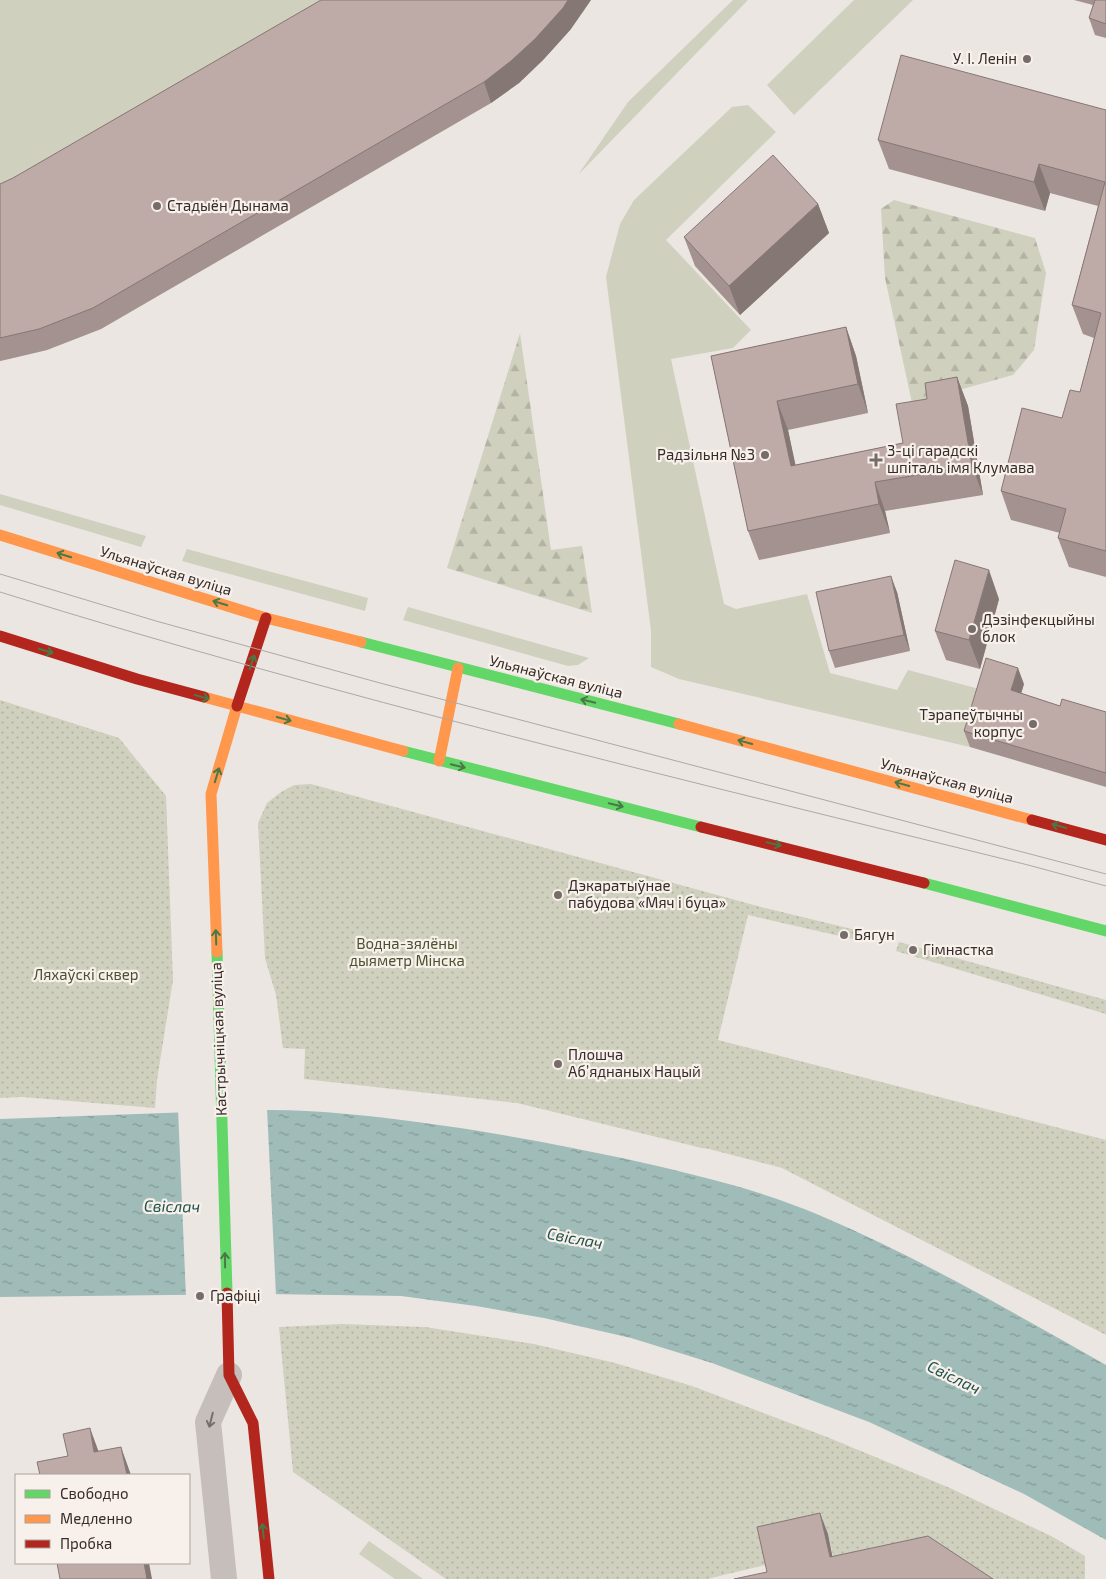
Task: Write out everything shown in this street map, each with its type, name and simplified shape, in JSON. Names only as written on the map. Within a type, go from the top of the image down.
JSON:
[{"type":"main road","name":"Ульянаўская вуліца","points":[[0,535],[266,618],[648,716],[1106,840]]},
{"type":"main road","name":"Кастрычніцкая вуліца","points":[[266,618],[211,794],[229,1375],[253,1423],[268,1579]]},
{"type":"main road","points":[[0,636],[137,679],[439,761],[895,875],[1106,931]]},
{"type":"main road","points":[[439,761],[458,668]]},
{"type":"street","name":"Кастрычніцкая вуліца","points":[[224,1579],[208,1422],[229,1375]]},
{"type":"green space","name":"Стадыён Дынама","points":[[0,0],[591,0],[570,29],[546,56],[491,103],[101,329],[47,350],[0,361]]},
{"type":"green space","points":[[733,0],[748,0],[578,175],[628,102]]},
{"type":"green space","points":[[854,0],[913,0],[794,115],[767,85]]},
{"type":"green space","points":[[748,105],[776,132],[666,240],[751,330],[733,348],[671,359],[724,604],[736,609],[807,594],[830,673],[897,690],[908,670],[987,691],[970,747],[679,679],[651,667],[651,631],[606,277],[620,224],[634,200],[732,107]]},
{"type":"green space","points":[[894,200],[1035,238],[1046,273],[1034,350],[1013,375],[912,403],[885,278],[881,209]]},
{"type":"green space","points":[[520,333],[551,550],[582,546],[592,613],[447,568]]},
{"type":"green space","points":[[0,494],[146,536],[141,547],[0,505]]},
{"type":"green space","points":[[187,549],[368,598],[365,611],[182,561]]},
{"type":"green space","points":[[408,607],[589,658],[578,665],[568,666],[403,620]]},
{"type":"green space","name":"Ляхаўскі сквер","points":[[0,700],[119,738],[166,796],[173,980],[157,1080],[155,1108],[22,1097],[0,1098]]},
{"type":"green space","name":"Водна-зялёны дыяметр Мінска","points":[[311,784],[761,907],[860,931],[857,940],[748,915],[718,1040],[1106,1140],[1106,1335],[782,1168],[517,1103],[304,1079],[305,1049],[283,1048],[276,995],[265,958],[258,823],[267,803],[281,792],[294,785]]},
{"type":"green space","points":[[899,942],[1106,1000],[1106,1014],[896,951]]},
{"type":"green space","points":[[342,1324],[425,1327],[534,1344],[615,1363],[692,1386],[827,1437],[950,1488],[1053,1537],[1085,1556],[1085,1579],[839,1579],[828,1535],[769,1564],[707,1579],[446,1579],[293,1472],[279,1327]]},
{"type":"green space","points":[[369,1541],[423,1579],[395,1579],[359,1554]]},
{"type":"water","name":"Свіслач","points":[[246,1110],[314,1111],[361,1115],[511,1136],[622,1158],[746,1189],[795,1205],[856,1231],[892,1249],[964,1286],[1106,1365],[1106,1540],[1024,1494],[869,1422],[712,1363],[631,1338],[544,1318],[476,1306],[401,1296],[265,1294],[0,1297],[0,1119]]},
{"type":"pier","points":[[267,1108],[276,1296],[186,1297],[178,1109]]},
{"type":"building","name":"Стадыён Дынама","points":[[321,0],[568,0],[535,39],[484,82],[93,308],[39,329],[0,338],[0,184]]},
{"type":"building","points":[[1095,0],[1106,0],[1106,24],[1089,18]]},
{"type":"building","points":[[901,55],[1106,110],[1106,551],[1058,538],[1066,509],[1001,491],[1022,408],[1062,418],[1070,390],[1080,392],[1101,313],[1072,305],[1105,182],[1039,164],[1034,182],[878,140]]},
{"type":"building","points":[[773,155],[818,204],[729,286],[684,237]]},
{"type":"building","points":[[846,327],[858,384],[777,401],[791,466],[903,443],[896,404],[927,399],[925,383],[957,377],[972,466],[875,482],[879,504],[748,531],[711,356]]},
{"type":"building","points":[[955,560],[989,570],[969,640],[935,631]]},
{"type":"building","points":[[891,576],[904,635],[829,651],[816,592]]},
{"type":"building","name":"Тэрапеўтычны корпус","points":[[986,658],[1018,668],[1011,690],[1060,706],[1062,699],[1106,712],[1106,773],[964,731]]},
{"type":"building","points":[[90,1428],[94,1452],[121,1447],[127,1474],[40,1474],[37,1462],[68,1456],[63,1434]]},
{"type":"building","points":[[820,1513],[830,1557],[928,1536],[993,1579],[734,1579],[767,1572],[757,1527]]},
{"type":"building","points":[[57,1564],[144,1564],[147,1579],[60,1579]]},
{"type":"tram line","points":[[0,574],[156,621],[380,683],[1106,874]]},
{"type":"tram line","points":[[0,592],[127,631],[384,703],[1106,886]]},
{"type":"traffic: fast","points":[[361,642],[679,724]]},
{"type":"traffic: fast","points":[[403,751],[701,827]]},
{"type":"traffic: fast","points":[[924,883],[1106,931]]},
{"type":"traffic: fast","points":[[217,952],[227,1293]]},
{"type":"traffic: slow","points":[[0,535],[266,618],[361,642]]},
{"type":"traffic: slow","points":[[439,761],[458,668]]},
{"type":"traffic: slow","points":[[204,697],[403,751]]},
{"type":"traffic: slow","points":[[217,952],[211,794],[237,706]]},
{"type":"traffic: slow","points":[[679,724],[1032,820]]},
{"type":"traffic: jam","points":[[237,706],[266,618]]},
{"type":"traffic: jam","points":[[0,636],[137,679],[204,697]]},
{"type":"traffic: jam","points":[[1032,820],[1106,840]]},
{"type":"traffic: jam","points":[[701,827],[924,883]]},
{"type":"traffic: jam","points":[[227,1293],[229,1375],[253,1423],[269,1579]]},
{"type":"place","name":"У. І. Ленін","points":[[1027,59]]},
{"type":"place","name":"Стадыён Дынама","points":[[157,206]]},
{"type":"place","name":"Радзільня №3","points":[[765,455]]},
{"type":"place","name":"3-ці гарадскі шпіталь імя Клумава","points":[[876,460]]},
{"type":"place","name":"Дэзінфекцыйны блок","points":[[972,629]]},
{"type":"place","name":"Тэрапеўтычны корпус","points":[[1033,724]]},
{"type":"place","name":"Дэкаратыўнае пабудова «Мяч і буца»","points":[[558,895]]},
{"type":"place","name":"Бягун","points":[[844,935]]},
{"type":"place","name":"Гімнастка","points":[[913,950]]},
{"type":"place","name":"Плошча Абʼяднаных Нацый","points":[[558,1064]]},
{"type":"place","name":"Графіці","points":[[200,1296]]}]
